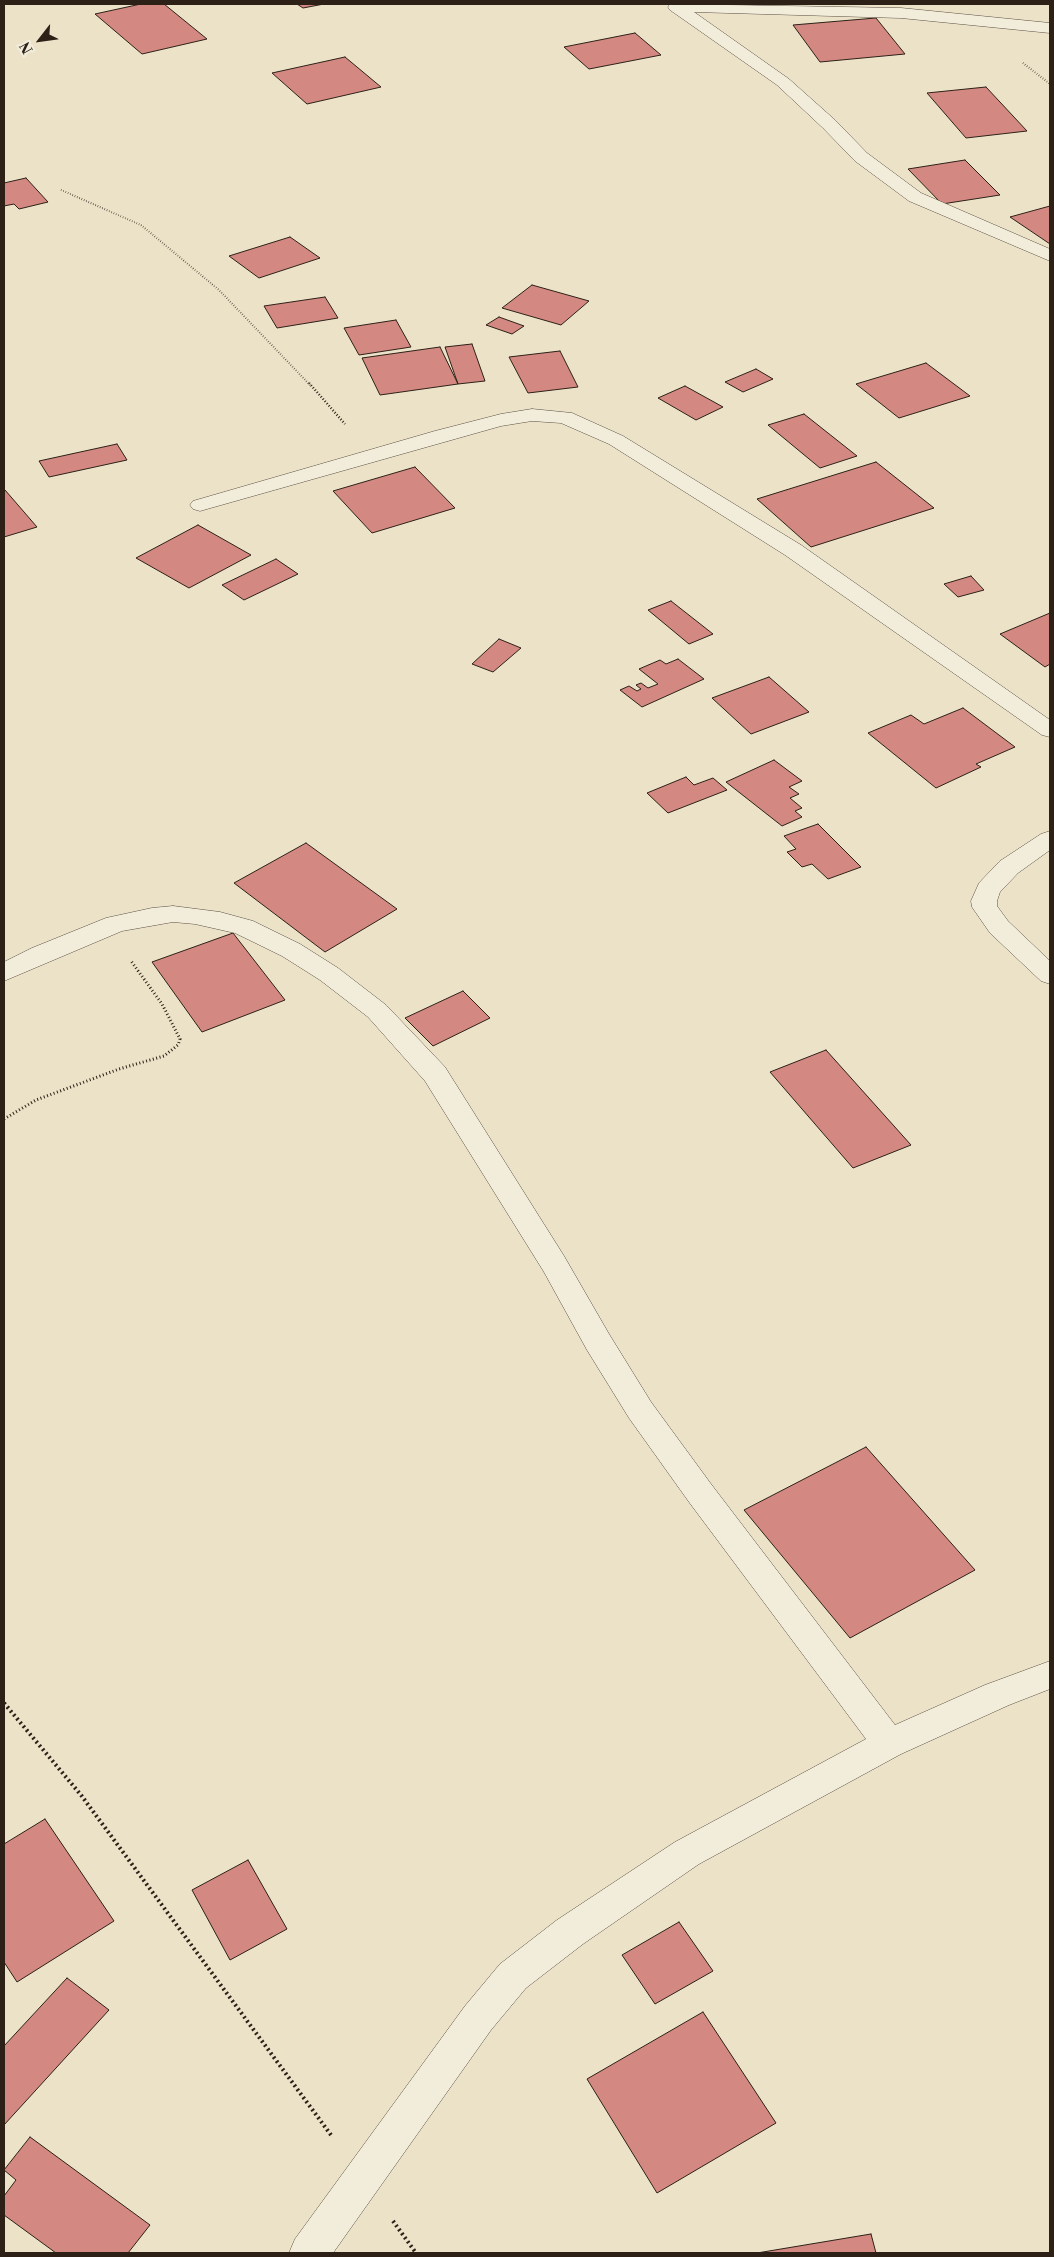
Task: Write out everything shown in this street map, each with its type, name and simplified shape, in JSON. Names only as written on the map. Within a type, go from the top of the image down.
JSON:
[{"type":"street","points":[[669,5],[901,13],[1050,28]]},
{"type":"street","points":[[669,5],[724,39],[783,82],[829,124],[861,157],[915,197],[1050,256]]},
{"type":"street","points":[[200,505],[501,420],[532,415],[572,420],[616,440],[793,550],[1050,730]]},
{"type":"street","points":[[1050,839],[1009,867],[988,889],[984,901],[985,907],[999,927],[1050,975]]},
{"type":"street","points":[[4,972],[41,954],[115,924],[173,914],[220,920],[244,927],[291,950],[329,974],[377,1011],[435,1074],[554,1264],[598,1342],[640,1410],[888,1744]]},
{"type":"street","points":[[309,2253],[478,2018],[513,1976],[570,1932],[687,1853],[888,1744],[997,1695],[1050,1675]]},
{"type":"path","points":[[62,190],[141,225],[219,290],[327,402],[371,456]]},
{"type":"path","points":[[4,1119],[36,1100],[119,1069],[164,1056],[178,1045],[180,1039],[162,1004],[133,964],[115,924]]},
{"type":"path","points":[[4,1703],[81,1795],[363,2178]]},
{"type":"building","points":[[141,4],[164,4],[207,39],[142,54],[95,14]]},
{"type":"building","points":[[297,4],[324,4],[303,8]]},
{"type":"building","points":[[876,18],[905,54],[820,62],[793,25]]},
{"type":"building","points":[[635,33],[661,55],[589,69],[564,47]]},
{"type":"building","points":[[345,57],[381,87],[307,104],[272,73]]},
{"type":"building","points":[[986,87],[1027,131],[966,138],[927,93]]},
{"type":"building","points":[[965,160],[1000,195],[942,204],[908,169]]},
{"type":"building","points":[[26,178],[48,202],[19,209],[14,204],[4,206],[4,183]]},
{"type":"building","points":[[1050,206],[1050,244],[1010,217]]},
{"type":"building","points":[[290,237],[320,258],[259,278],[229,256]]},
{"type":"building","points":[[532,285],[589,301],[561,325],[502,308]]},
{"type":"building","points":[[325,297],[338,318],[277,328],[264,306]]},
{"type":"building","points":[[499,317],[524,326],[512,334],[486,325]]},
{"type":"building","points":[[396,320],[411,347],[359,355],[344,328]]},
{"type":"building","points":[[472,344],[485,381],[458,384],[445,347]]},
{"type":"building","points":[[440,347],[458,384],[380,395],[362,358]]},
{"type":"building","points":[[560,351],[578,387],[528,393],[509,357]]},
{"type":"building","points":[[926,363],[970,396],[899,418],[856,384]]},
{"type":"building","points":[[756,369],[773,379],[743,392],[725,382]]},
{"type":"building","points":[[685,386],[723,407],[696,420],[658,398]]},
{"type":"building","points":[[804,414],[857,456],[820,468],[768,425]]},
{"type":"building","points":[[117,444],[127,460],[49,477],[39,461]]},
{"type":"building","points":[[876,462],[934,508],[811,547],[757,499]]},
{"type":"building","points":[[415,467],[455,508],[372,533],[333,491]]},
{"type":"building","points":[[5,490],[37,527],[4,537]]},
{"type":"building","points":[[198,525],[251,555],[189,588],[136,558]]},
{"type":"building","points":[[276,559],[298,574],[244,600],[222,585]]},
{"type":"building","points":[[971,576],[984,590],[958,597],[944,584]]},
{"type":"building","points":[[671,601],[713,634],[689,644],[648,610]]},
{"type":"building","points":[[1050,613],[1050,664],[1045,667],[1000,634]]},
{"type":"building","points":[[499,639],[521,648],[493,672],[472,664]]},
{"type":"building","points":[[678,659],[704,679],[642,707],[620,690],[629,686],[637,691],[641,689],[636,685],[641,683],[648,688],[658,684],[639,669],[660,660],[666,664]]},
{"type":"building","points":[[769,677],[809,712],[751,734],[712,698]]},
{"type":"building","points":[[963,708],[1015,747],[976,764],[981,767],[936,788],[868,733],[911,715],[924,724]]},
{"type":"building","points":[[774,760],[802,781],[789,787],[799,794],[790,798],[802,808],[795,811],[802,817],[782,826],[726,782]]},
{"type":"building","points":[[686,777],[694,785],[713,778],[727,790],[668,813],[647,793]]},
{"type":"building","points":[[818,824],[861,867],[828,879],[812,864],[802,867],[787,852],[796,849],[784,836]]},
{"type":"building","points":[[306,843],[397,909],[325,952],[234,883]]},
{"type":"building","points":[[233,933],[285,1000],[202,1032],[152,962]]},
{"type":"building","points":[[463,991],[490,1018],[433,1046],[405,1018]]},
{"type":"building","points":[[826,1050],[911,1145],[853,1168],[770,1072]]},
{"type":"building","points":[[866,1447],[975,1570],[850,1638],[744,1510]]},
{"type":"building","points":[[45,1819],[114,1921],[17,1982],[4,1962],[4,1844]]},
{"type":"building","points":[[248,1860],[287,1929],[230,1960],[192,1890]]},
{"type":"building","points":[[679,1922],[713,1971],[655,2004],[622,1955]]},
{"type":"building","points":[[67,1978],[109,2010],[4,2125],[4,2046]]},
{"type":"building","points":[[703,2012],[776,2123],[657,2193],[587,2079]]},
{"type":"building","points":[[30,2137],[150,2225],[128,2253],[56,2253],[4,2215],[4,2196],[16,2180],[4,2170]]},
{"type":"building","points":[[871,2234],[876,2253],[757,2253]]}]
